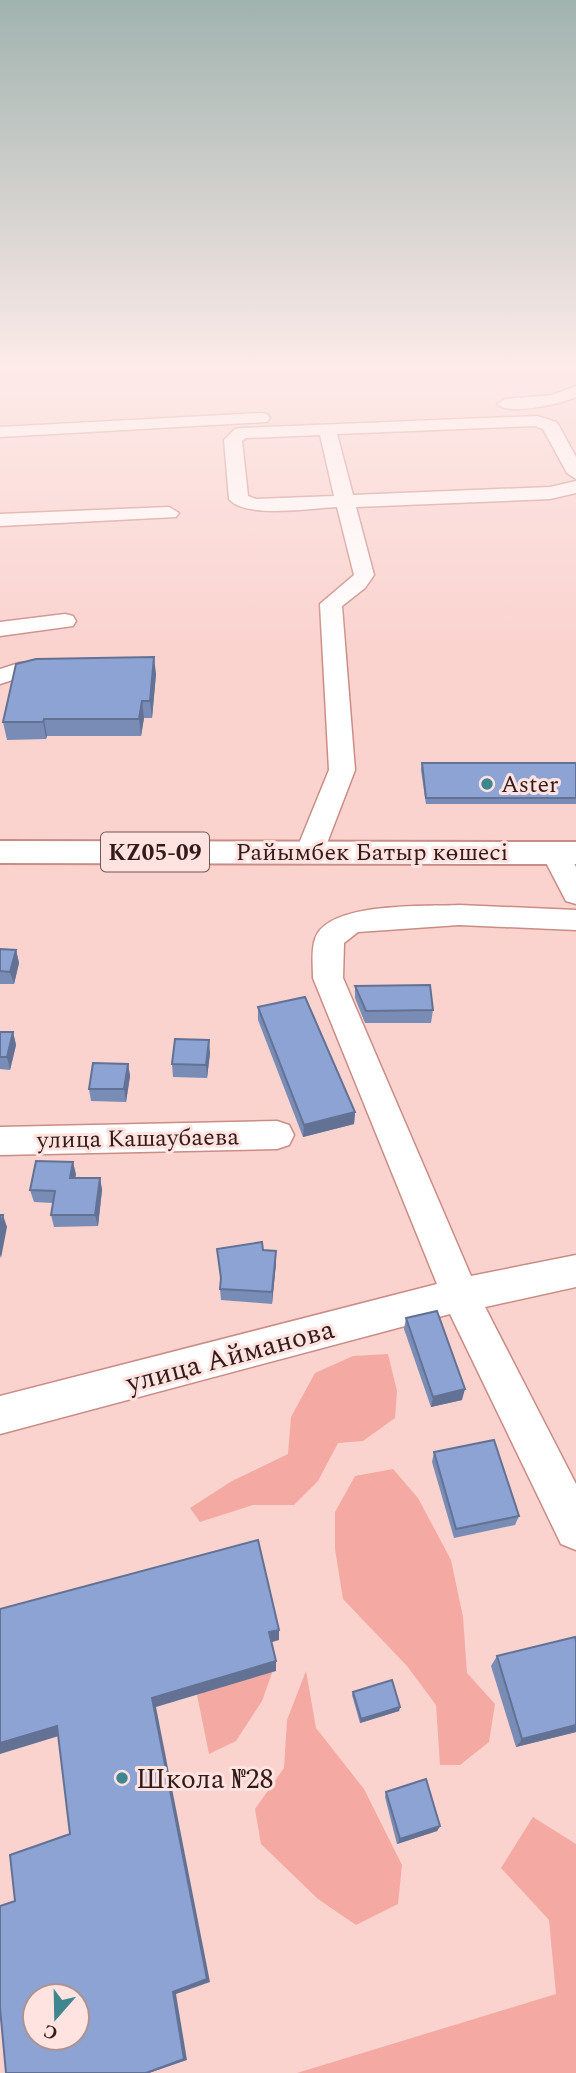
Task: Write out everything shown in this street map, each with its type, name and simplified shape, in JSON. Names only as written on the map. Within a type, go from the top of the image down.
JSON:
[{"type":"main road","name":"Райымбек Батыр көшесі","points":[[0,852],[566,853]]},
{"type":"street","points":[[235,464],[239,499],[243,503],[263,506],[551,493],[576,487]]},
{"type":"street","points":[[310,851],[342,770],[331,604],[358,584],[364,575],[335,464]]},
{"type":"street","points":[[0,520],[169,513]]},
{"type":"street","points":[[0,629],[65,621]]},
{"type":"street","points":[[0,677],[39,667],[79,666]]},
{"type":"street","points":[[566,853],[576,894]]},
{"type":"street","points":[[576,920],[459,915],[352,922],[329,940],[328,978],[460,1295],[576,1529]]},
{"type":"street","name":"улица Кашаубаева","points":[[0,1141],[277,1135]]},
{"type":"street","name":"улица Айманова","points":[[0,1415],[460,1295],[576,1271]]},
{"type":"shaded area","points":[[388,1354],[397,1391],[395,1418],[363,1441],[338,1443],[318,1481],[294,1505],[253,1505],[200,1522],[190,1508],[232,1481],[288,1454],[291,1417],[315,1373],[353,1356]]},
{"type":"shaded area","points":[[393,1469],[418,1498],[451,1560],[463,1617],[467,1673],[495,1704],[489,1742],[460,1765],[440,1765],[436,1705],[407,1666],[343,1599],[335,1549],[335,1512],[355,1476]]},
{"type":"shaded area","points":[[273,1670],[262,1701],[236,1741],[209,1754],[194,1680]]},
{"type":"shaded area","points":[[306,1671],[316,1728],[364,1789],[402,1865],[398,1904],[356,1925],[318,1899],[261,1844],[255,1809],[284,1768],[287,1720]]},
{"type":"shaded area","points":[[533,1817],[576,1844],[576,2073],[297,2073],[556,1994],[549,1920],[501,1868]]},
{"type":"building","points":[[154,657],[150,701],[142,701],[139,719],[3,722],[16,664],[36,659]]},
{"type":"building","points":[[422,763],[576,763],[576,798],[426,798]]},
{"type":"building","points":[[0,949],[16,950],[10,972],[0,971]]},
{"type":"building","points":[[430,985],[433,1010],[366,1011],[355,986]]},
{"type":"building","points":[[305,997],[355,1112],[304,1125],[258,1007]]},
{"type":"building","points":[[0,1032],[13,1032],[7,1057],[0,1057]]},
{"type":"building","points":[[175,1039],[209,1040],[206,1065],[172,1064]]},
{"type":"building","points":[[93,1063],[128,1064],[124,1089],[89,1089]]},
{"type":"building","points":[[36,1161],[73,1162],[70,1178],[100,1178],[95,1215],[51,1215],[55,1191],[30,1190]]},
{"type":"building","points":[[262,1242],[263,1250],[276,1251],[272,1292],[220,1289],[217,1249]]},
{"type":"building","points":[[437,1311],[465,1389],[433,1397],[406,1318]]},
{"type":"building","points":[[494,1440],[519,1516],[456,1529],[434,1452]]},
{"type":"building","name":"Школа №28","points":[[258,1540],[279,1630],[269,1632],[276,1661],[152,1698],[207,1979],[173,1992],[184,2059],[146,2073],[6,2073],[0,2008],[0,1906],[15,1901],[10,1855],[70,1834],[57,1726],[0,1743],[0,1609]]},
{"type":"building","points":[[575,1637],[576,1725],[522,1739],[497,1656]]},
{"type":"building","points":[[392,1680],[400,1707],[361,1719],[353,1692]]},
{"type":"building","points":[[426,1779],[440,1826],[400,1839],[386,1792]]},
{"type":"place","name":"Aster","points":[[487,784]]},
{"type":"place","name":"Школа №28","points":[[122,1778]]}]
